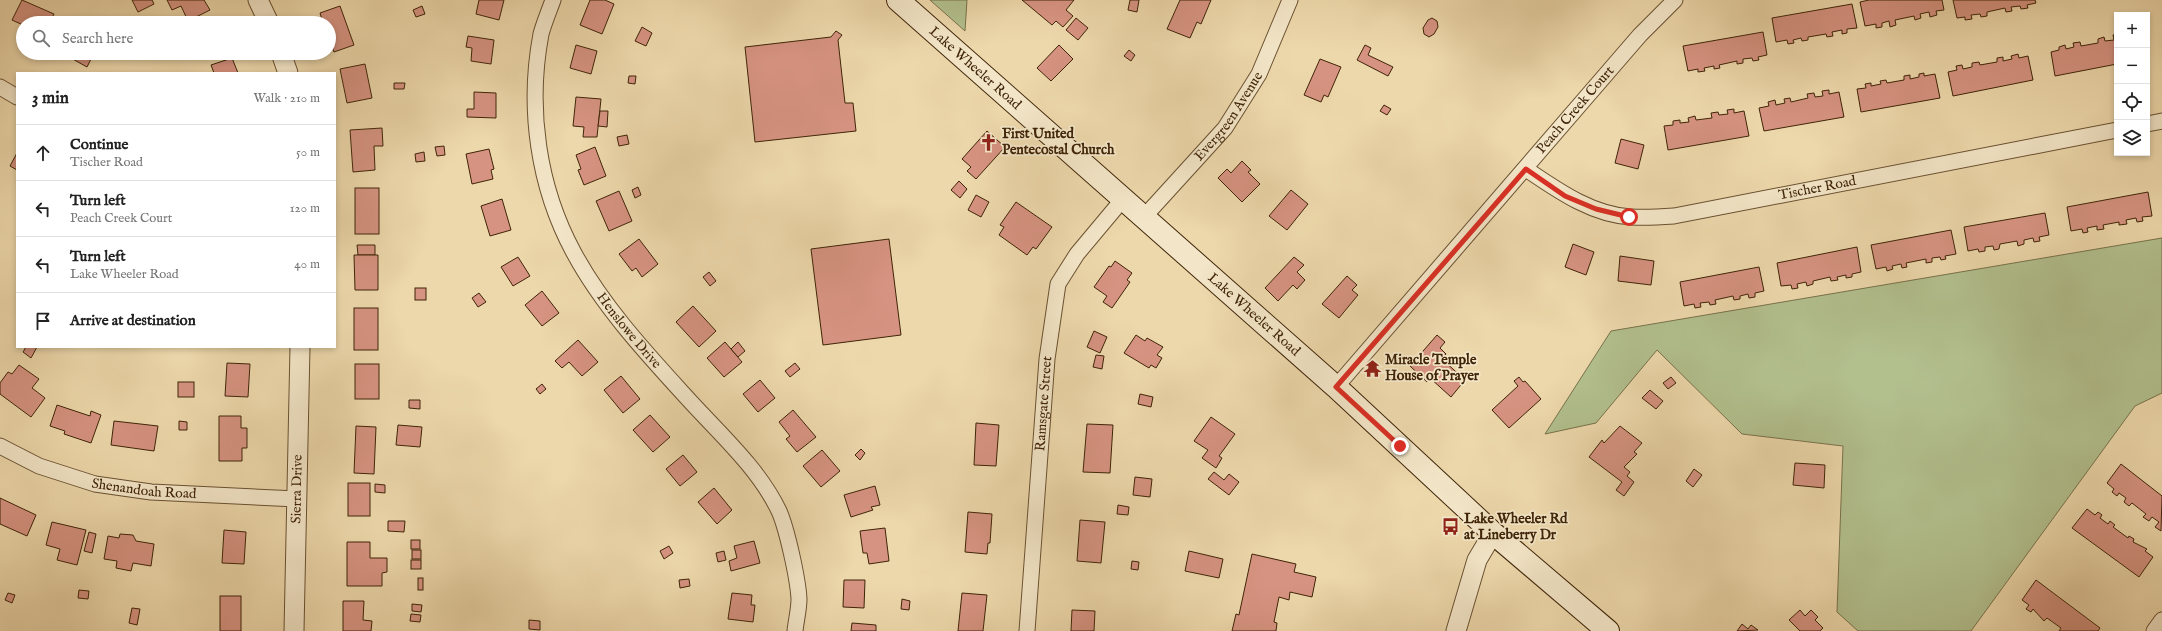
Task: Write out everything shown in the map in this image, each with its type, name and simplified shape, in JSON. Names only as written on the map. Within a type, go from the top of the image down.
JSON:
[{"type":"main road","name":"Lake Wheeler Road","points":[[898,0],[1336,387],[1493,533],[1608,631]]},
{"type":"street","points":[[258,0],[266,16]]},
{"type":"street","name":"Henslowe Drive","points":[[553,0],[542,32],[536,71],[534,110],[540,154],[554,210],[574,254],[605,301],[659,367],[757,475],[780,512],[792,557],[799,600],[795,631]]},
{"type":"street","name":"Evergreen Avenue","points":[[1144,217],[1225,128],[1259,74],[1290,0]]},
{"type":"street","name":"Peach Creek Court","points":[[1336,387],[1526,169],[1640,35],[1676,0]]},
{"type":"street","points":[[283,60],[288,72]]},
{"type":"street","points":[[0,87],[16,95]]},
{"type":"street","points":[[2150,123],[2162,121]]},
{"type":"street","name":"Tischer Road","points":[[1526,169],[1565,196],[1596,209],[1629,217],[1674,216],[2114,131]]},
{"type":"street","name":"Ramsgate Street","points":[[1027,631],[1047,359],[1058,284],[1077,254],[1123,199]]},
{"type":"street","name":"Sierra Drive","points":[[294,631],[300,348]]},
{"type":"street","name":"Shenandoah Road","points":[[0,446],[39,466],[94,484],[151,492],[297,499]]},
{"type":"street","points":[[1456,631],[1477,560],[1493,533]]},
{"type":"street","points":[[2154,631],[2162,620]]},
{"type":"green space","points":[[930,0],[967,0],[965,31]]},
{"type":"green space","points":[[2162,238],[2162,393],[2135,406],[1971,631],[1858,631],[1837,612],[1843,446],[1742,434],[1657,350],[1596,423],[1545,434],[1611,331]]},
{"type":"building","points":[[22,0],[54,14],[53,16],[16,16],[16,22],[12,20]]},
{"type":"building","points":[[132,0],[152,0],[154,4],[138,12]]},
{"type":"building","points":[[167,0],[204,0],[210,10],[198,16],[186,16],[181,6],[172,10]]},
{"type":"building","points":[[479,0],[504,0],[499,20],[476,14]]},
{"type":"building","points":[[590,0],[605,0],[614,4],[602,34],[580,25]]},
{"type":"building","points":[[1022,0],[1074,0],[1066,10],[1073,16],[1063,27],[1056,21],[1052,25]]},
{"type":"building","points":[[1130,0],[1139,0],[1137,12],[1128,10]]},
{"type":"building","points":[[1180,0],[1211,0],[1201,24],[1197,22],[1190,38],[1167,29]]},
{"type":"building","points":[[1869,0],[1942,0],[1944,10],[1936,11],[1937,15],[1930,17],[1929,12],[1920,14],[1921,18],[1915,20],[1914,16],[1895,20],[1896,25],[1890,27],[1889,21],[1882,23],[1882,27],[1876,28],[1876,24],[1865,26],[1860,2]]},
{"type":"building","points":[[1953,0],[2035,0],[2036,3],[2027,5],[2028,8],[2021,9],[2020,6],[2011,7],[2012,11],[2006,12],[2005,8],[1987,12],[1987,16],[1981,17],[1980,14],[1971,15],[1972,19],[1965,20],[1965,17],[1957,18]]},
{"type":"building","points":[[1852,4],[1857,28],[1847,29],[1847,33],[1842,34],[1842,30],[1832,32],[1833,36],[1827,37],[1826,34],[1808,37],[1808,40],[1802,41],[1801,38],[1793,40],[1794,43],[1788,44],[1787,40],[1776,42],[1772,18]]},
{"type":"building","points":[[340,6],[354,45],[336,51],[336,16],[321,16],[320,13]]},
{"type":"building","points":[[422,6],[425,14],[416,17],[413,10]]},
{"type":"building","points":[[1076,18],[1088,28],[1078,40],[1066,30]]},
{"type":"building","points":[[1432,18],[1437,21],[1438,27],[1434,34],[1429,37],[1424,34],[1423,28],[1428,20]]},
{"type":"building","points":[[642,27],[652,33],[646,46],[635,41]]},
{"type":"building","points":[[836,31],[842,35],[838,40],[845,103],[853,103],[856,131],[755,142],[745,47],[831,37]]},
{"type":"building","points":[[1763,32],[1767,55],[1758,57],[1759,60],[1753,61],[1752,58],[1743,59],[1743,63],[1737,64],[1737,61],[1719,65],[1720,68],[1714,69],[1714,66],[1704,68],[1705,71],[1698,72],[1698,69],[1688,71],[1683,46]]},
{"type":"building","points":[[468,36],[494,40],[491,64],[471,61],[472,48],[466,47]]},
{"type":"building","points":[[2104,37],[2105,41],[2114,40],[2114,65],[2055,76],[2051,52],[2059,50],[2059,47],[2065,45],[2066,49],[2074,47],[2073,43],[2080,42],[2081,46],[2098,43],[2098,39]]},
{"type":"building","points":[[576,45],[597,51],[591,74],[570,68]]},
{"type":"building","points":[[1059,45],[1073,59],[1051,81],[1037,68]]},
{"type":"building","points":[[1365,45],[1371,48],[1368,55],[1393,67],[1388,76],[1357,60]]},
{"type":"building","points":[[1129,50],[1135,55],[1131,61],[1124,56]]},
{"type":"building","points":[[2018,54],[2019,58],[2028,56],[2033,80],[1953,96],[1948,72],[1957,70],[1956,66],[1962,65],[1963,69],[1972,67],[1972,63],[1979,62],[1980,65],[1997,62],[1997,58],[2003,57],[2003,61],[2012,59],[2011,56]]},
{"type":"building","points":[[1320,59],[1341,67],[1328,97],[1324,95],[1321,102],[1304,95]]},
{"type":"building","points":[[74,60],[90,60],[87,67]]},
{"type":"building","points":[[226,60],[233,60],[238,72],[214,72],[211,65]]},
{"type":"building","points":[[365,64],[372,98],[347,103],[340,69]]},
{"type":"building","points":[[1924,73],[1924,76],[1935,74],[1940,98],[1861,112],[1857,89],[1866,88],[1865,84],[1871,83],[1871,86],[1881,84],[1880,81],[1886,80],[1887,83],[1904,80],[1904,76],[1910,75],[1910,79],[1919,77],[1919,74]]},
{"type":"building","points":[[629,76],[636,76],[635,84],[628,83]]},
{"type":"building","points":[[394,83],[405,83],[404,89],[394,89]]},
{"type":"building","points":[[1829,90],[1829,94],[1839,92],[1844,117],[1764,131],[1759,108],[1769,106],[1768,102],[1775,100],[1776,105],[1785,103],[1784,99],[1790,98],[1791,102],[1808,98],[1807,94],[1814,93],[1815,97],[1823,96],[1822,91]]},
{"type":"building","points":[[474,92],[496,93],[496,118],[467,117],[467,109],[474,109]]},
{"type":"building","points":[[576,97],[601,99],[597,137],[583,137],[584,127],[573,126]]},
{"type":"building","points":[[1384,105],[1391,109],[1387,115],[1380,111]]},
{"type":"building","points":[[1734,109],[1734,113],[1744,111],[1749,136],[1668,150],[1664,126],[1673,125],[1673,121],[1680,120],[1680,123],[1689,122],[1688,118],[1695,116],[1696,120],[1712,118],[1711,113],[1718,112],[1719,115],[1728,114],[1727,110]]},
{"type":"building","points":[[600,111],[608,111],[607,127],[598,126]]},
{"type":"building","points":[[382,128],[383,146],[374,146],[375,170],[353,172],[350,130]]},
{"type":"building","points":[[987,131],[1005,147],[976,179],[967,171],[971,167],[962,159]]},
{"type":"building","points":[[627,135],[629,144],[619,146],[617,137]]},
{"type":"building","points":[[1621,139],[1644,145],[1638,169],[1615,163]]},
{"type":"building","points":[[444,146],[445,155],[437,156],[435,147]]},
{"type":"building","points":[[595,147],[606,176],[584,185],[578,170],[581,169],[576,155]]},
{"type":"building","points":[[489,149],[494,169],[491,170],[493,179],[472,184],[466,154]]},
{"type":"building","points":[[424,152],[425,161],[416,162],[415,154]]},
{"type":"building","points":[[16,155],[16,169],[10,166]]},
{"type":"building","points":[[1242,161],[1251,170],[1248,172],[1260,184],[1242,202],[1218,178],[1227,169],[1231,173]]},
{"type":"building","points":[[959,181],[967,189],[960,198],[951,190]]},
{"type":"building","points":[[638,187],[641,195],[635,198],[632,190]]},
{"type":"building","points":[[355,188],[379,188],[379,234],[355,234]]},
{"type":"building","points":[[1291,190],[1308,204],[1287,230],[1269,216]]},
{"type":"building","points":[[619,191],[632,221],[609,231],[596,201]]},
{"type":"building","points":[[2148,192],[2152,216],[2142,217],[2143,221],[2137,222],[2136,218],[2126,220],[2127,224],[2119,225],[2119,222],[2103,225],[2104,229],[2097,230],[2097,226],[2087,228],[2088,232],[2083,233],[2082,229],[2071,231],[2067,207]]},
{"type":"building","points":[[976,195],[989,202],[981,217],[968,210]]},
{"type":"building","points":[[502,199],[511,230],[490,236],[481,206]]},
{"type":"building","points":[[1016,202],[1052,227],[1036,249],[1033,247],[1027,255],[999,235],[1004,227],[1000,225]]},
{"type":"building","points":[[2045,213],[2049,235],[2039,237],[2040,241],[2034,242],[2033,238],[2024,240],[2024,244],[2018,246],[2017,241],[2000,244],[1999,249],[1994,250],[1993,246],[1985,247],[1985,251],[1979,252],[1978,249],[1968,251],[1964,227]]},
{"type":"building","points":[[1951,230],[1956,254],[1945,256],[1946,259],[1941,260],[1940,257],[1932,258],[1932,262],[1926,263],[1926,259],[1906,263],[1907,267],[1902,268],[1901,264],[1892,266],[1893,269],[1887,271],[1886,267],[1876,269],[1871,245]]},
{"type":"building","points":[[639,239],[658,264],[642,277],[636,268],[632,271],[619,254]]},
{"type":"building","points":[[889,239],[901,335],[823,345],[811,249]]},
{"type":"building","points":[[1573,244],[1594,252],[1586,275],[1565,267]]},
{"type":"building","points":[[357,245],[375,245],[375,255],[358,255]]},
{"type":"building","points":[[1857,247],[1861,272],[1852,274],[1852,277],[1846,278],[1846,275],[1837,277],[1838,280],[1831,281],[1830,277],[1813,281],[1813,284],[1807,286],[1806,282],[1797,284],[1798,288],[1792,289],[1791,285],[1781,286],[1777,263]]},
{"type":"building","points":[[354,255],[378,255],[378,290],[355,290]]},
{"type":"building","points":[[1620,256],[1654,261],[1651,285],[1618,281]]},
{"type":"building","points":[[518,257],[530,276],[513,286],[501,267]]},
{"type":"building","points":[[1294,257],[1304,265],[1297,272],[1305,280],[1297,289],[1293,285],[1278,301],[1265,288]]},
{"type":"building","points":[[1115,261],[1132,273],[1127,280],[1130,282],[1112,308],[1103,302],[1107,296],[1094,287],[1109,266],[1111,267]]},
{"type":"building","points":[[1759,267],[1764,291],[1755,293],[1755,297],[1749,298],[1748,294],[1740,296],[1740,299],[1734,300],[1733,296],[1715,300],[1716,304],[1710,305],[1709,302],[1700,303],[1701,307],[1695,308],[1694,304],[1684,306],[1680,282]]},
{"type":"building","points":[[709,272],[716,281],[710,286],[703,277]]},
{"type":"building","points":[[1347,276],[1357,285],[1352,290],[1358,295],[1339,318],[1322,304]]},
{"type":"building","points":[[415,288],[426,288],[426,300],[415,300]]},
{"type":"building","points":[[542,291],[559,313],[542,326],[525,305]]},
{"type":"building","points":[[479,293],[486,302],[478,307],[472,298]]},
{"type":"building","points":[[693,306],[716,331],[699,347],[676,322]]},
{"type":"building","points":[[354,308],[378,308],[378,350],[354,350]]},
{"type":"building","points":[[1094,331],[1107,337],[1100,353],[1087,347]]},
{"type":"building","points":[[1136,335],[1145,341],[1147,338],[1163,347],[1157,355],[1162,358],[1156,368],[1151,365],[1149,368],[1124,353]]},
{"type":"building","points":[[1437,335],[1445,342],[1440,348],[1446,354],[1442,359],[1465,380],[1451,397],[1430,378],[1427,382],[1410,366]]},
{"type":"building","points":[[578,340],[598,362],[582,376],[569,362],[562,368],[555,361]]},
{"type":"building","points":[[725,342],[742,362],[724,377],[707,358]]},
{"type":"building","points":[[738,342],[745,351],[738,357],[731,349]]},
{"type":"building","points":[[25,348],[36,348],[31,358],[23,352]]},
{"type":"building","points":[[1096,355],[1104,356],[1102,369],[1093,367]]},
{"type":"building","points":[[227,363],[250,364],[248,397],[225,396]]},
{"type":"building","points":[[795,363],[800,369],[790,377],[785,371]]},
{"type":"building","points":[[355,364],[379,364],[379,399],[355,399]]},
{"type":"building","points":[[19,365],[39,379],[32,388],[45,398],[31,417],[0,394],[0,383],[8,372],[12,374]]},
{"type":"building","points":[[621,376],[640,399],[623,413],[604,390]]},
{"type":"building","points":[[1519,377],[1523,382],[1525,381],[1541,399],[1509,428],[1492,410],[1518,386],[1514,381]]},
{"type":"building","points":[[1671,377],[1676,383],[1668,389],[1663,383]]},
{"type":"building","points":[[760,380],[775,398],[758,412],[743,394]]},
{"type":"building","points":[[178,382],[194,382],[194,397],[178,397]]},
{"type":"building","points":[[542,384],[546,389],[540,394],[536,389]]},
{"type":"building","points":[[1650,390],[1663,401],[1656,409],[1642,398]]},
{"type":"building","points":[[1140,394],[1153,397],[1151,407],[1138,404]]},
{"type":"building","points":[[409,400],[420,400],[420,409],[409,408]]},
{"type":"building","points":[[57,405],[90,416],[91,411],[101,415],[91,443],[64,434],[65,431],[50,426]]},
{"type":"building","points":[[793,410],[816,437],[797,452],[786,439],[790,436],[779,422]]},
{"type":"building","points":[[650,415],[670,437],[653,452],[633,430]]},
{"type":"building","points":[[219,416],[241,416],[241,428],[247,428],[247,448],[242,448],[242,461],[219,461]]},
{"type":"building","points":[[1211,417],[1235,434],[1219,456],[1222,458],[1216,468],[1202,458],[1208,450],[1194,441]]},
{"type":"building","points":[[114,421],[158,426],[154,451],[111,445]]},
{"type":"building","points":[[179,421],[187,422],[187,430],[179,430]]},
{"type":"building","points":[[976,423],[999,425],[996,466],[974,465]]},
{"type":"building","points":[[1087,424],[1113,425],[1110,473],[1083,472]]},
{"type":"building","points":[[398,425],[422,427],[420,447],[396,445]]},
{"type":"building","points":[[356,426],[376,427],[374,474],[354,473]]},
{"type":"building","points":[[1620,426],[1642,443],[1634,452],[1637,454],[1624,467],[1630,472],[1627,476],[1634,482],[1624,496],[1616,490],[1622,482],[1589,457],[1602,440],[1604,443]]},
{"type":"building","points":[[861,449],[865,453],[860,460],[855,455]]},
{"type":"building","points":[[822,450],[840,471],[821,487],[803,466]]},
{"type":"building","points":[[683,455],[697,472],[680,486],[666,469]]},
{"type":"building","points":[[1795,463],[1825,465],[1824,488],[1793,485]]},
{"type":"building","points":[[2121,464],[2162,496],[2161,531],[2155,527],[2159,522],[2152,517],[2149,521],[2143,517],[2146,514],[2132,503],[2129,506],[2124,502],[2126,498],[2119,493],[2117,496],[2112,492],[2114,489],[2107,483]]},
{"type":"building","points":[[1694,469],[1702,475],[1693,487],[1686,481]]},
{"type":"building","points":[[1214,472],[1224,480],[1229,474],[1239,482],[1229,495],[1208,479]]},
{"type":"building","points":[[1135,477],[1152,479],[1150,497],[1133,495]]},
{"type":"building","points":[[348,483],[370,483],[370,516],[348,516]]},
{"type":"building","points":[[375,484],[385,485],[385,493],[375,492]]},
{"type":"building","points":[[875,486],[880,505],[871,507],[873,510],[851,517],[844,495]]},
{"type":"building","points":[[714,488],[732,510],[717,524],[698,502]]},
{"type":"building","points":[[0,498],[36,515],[27,536],[0,524]]},
{"type":"building","points":[[1118,505],[1129,507],[1128,515],[1117,514]]},
{"type":"building","points":[[2087,509],[2095,515],[2098,512],[2102,515],[2100,518],[2108,524],[2110,521],[2115,525],[2113,527],[2128,538],[2129,536],[2134,539],[2133,542],[2147,549],[2145,551],[2153,557],[2139,577],[2072,528]]},
{"type":"building","points":[[968,512],[992,514],[990,543],[988,543],[987,554],[965,552]]},
{"type":"building","points":[[1080,520],[1105,522],[1101,563],[1077,561]]},
{"type":"building","points":[[388,521],[405,521],[404,532],[388,531]]},
{"type":"building","points":[[52,522],[86,530],[77,565],[57,560],[60,549],[46,545]]},
{"type":"building","points":[[885,528],[889,561],[869,564],[867,553],[863,553],[860,531]]},
{"type":"building","points":[[224,530],[246,532],[244,564],[222,563]]},
{"type":"building","points":[[89,532],[96,534],[92,553],[84,551]]},
{"type":"building","points":[[120,534],[133,535],[136,541],[154,544],[151,566],[133,563],[131,571],[116,568],[117,561],[104,559],[108,536],[119,538]]},
{"type":"building","points":[[411,540],[420,540],[420,549],[411,549]]},
{"type":"building","points":[[754,541],[760,563],[731,571],[729,561],[737,558],[734,546]]},
{"type":"building","points":[[347,542],[370,542],[370,558],[387,558],[387,572],[382,573],[382,586],[347,586]]},
{"type":"building","points":[[669,546],[673,553],[664,559],[660,551]]},
{"type":"building","points":[[412,550],[421,550],[421,559],[412,559]]},
{"type":"building","points":[[724,551],[726,560],[718,562],[716,553]]},
{"type":"building","points":[[1189,551],[1223,559],[1219,578],[1185,571]]},
{"type":"building","points":[[1252,554],[1296,564],[1294,572],[1316,577],[1312,597],[1290,592],[1289,600],[1279,597],[1274,622],[1277,623],[1276,631],[1232,631],[1236,614],[1239,615]]},
{"type":"building","points":[[411,560],[421,560],[421,569],[411,569]]},
{"type":"building","points":[[1132,561],[1139,562],[1138,570],[1131,569]]},
{"type":"building","points":[[418,578],[423,578],[423,590],[418,590]]},
{"type":"building","points":[[689,579],[690,586],[680,588],[679,580]]},
{"type":"building","points":[[844,580],[865,580],[864,608],[843,607]]},
{"type":"building","points":[[2036,580],[2100,628],[2098,631],[2059,631],[2061,628],[2047,618],[2044,621],[2033,609],[2031,612],[2026,609],[2029,605],[2022,600]]},
{"type":"building","points":[[79,590],[89,591],[88,599],[78,598]]},
{"type":"building","points":[[8,593],[15,595],[12,603],[5,600]]},
{"type":"building","points":[[732,593],[752,595],[751,605],[755,605],[753,622],[728,619]]},
{"type":"building","points":[[962,593],[987,595],[983,631],[958,631]]},
{"type":"building","points":[[220,596],[241,596],[241,631],[220,631]]},
{"type":"building","points":[[902,599],[910,601],[909,610],[901,609]]},
{"type":"building","points":[[343,601],[364,601],[363,620],[372,621],[371,631],[343,631]]},
{"type":"building","points":[[412,604],[422,605],[421,612],[412,611]]},
{"type":"building","points":[[132,608],[140,609],[137,625],[129,623]]},
{"type":"building","points":[[1072,610],[1095,611],[1094,631],[1071,631]]},
{"type":"building","points":[[1800,610],[1805,616],[1811,610],[1818,617],[1815,620],[1823,628],[1820,631],[1800,631],[1789,620]]},
{"type":"building","points":[[411,614],[421,615],[420,622],[410,621]]},
{"type":"building","points":[[529,620],[540,621],[540,630],[529,629]]},
{"type":"building","points":[[852,623],[876,625],[876,631],[851,631]]},
{"type":"building","points":[[1742,624],[1748,629],[1751,625],[1758,630],[1737,631]]},
{"type":"place","name":"First United Pentecostal Church","points":[[989,142]]},
{"type":"place","name":"Miracle Temple House of Prayer","points":[[1372,368]]},
{"type":"place","name":"Lake Wheeler Rd at Lineberry Dr","points":[[1451,527]]},
{"type":"route","points":[[1400,446],[1336,387],[1526,169],[1565,196],[1596,209],[1629,217]]}]
